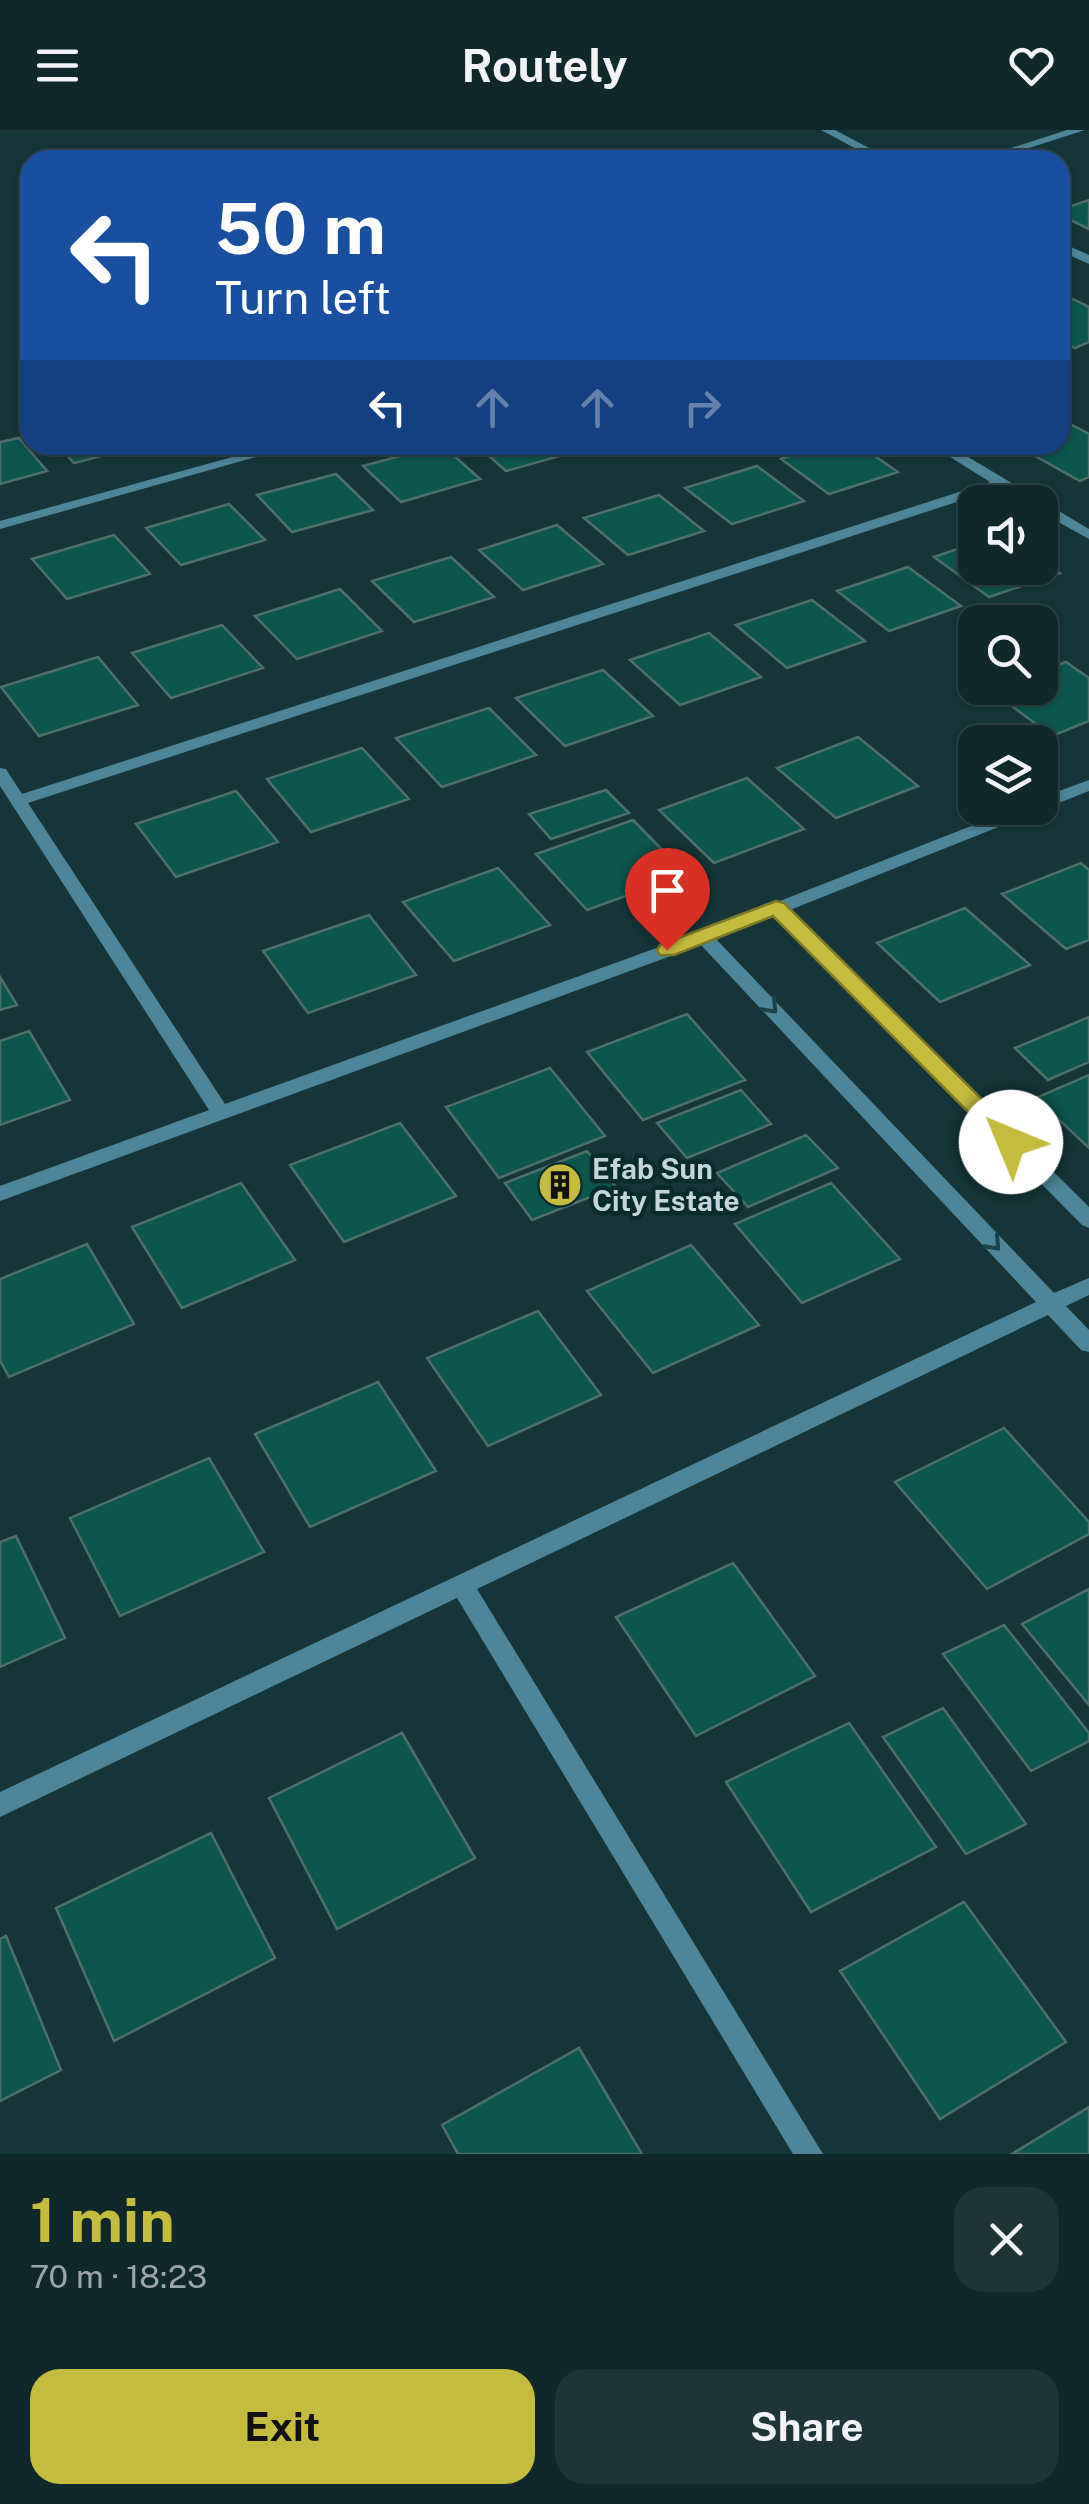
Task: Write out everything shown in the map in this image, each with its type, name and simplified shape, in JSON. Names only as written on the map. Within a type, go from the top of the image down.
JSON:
[{"type":"street","points":[[827,130],[866,150]]},
{"type":"street","points":[[1013,150],[1079,130]]},
{"type":"street","points":[[0,525],[256,455]]},
{"type":"street","points":[[954,455],[1004,485]]},
{"type":"street","points":[[18,802],[1000,483]]},
{"type":"street","points":[[1058,516],[1089,534]]},
{"type":"street","points":[[0,773],[220,1112]]},
{"type":"street","points":[[1058,797],[1089,785]]},
{"type":"street","points":[[0,1194],[704,936],[987,825]]},
{"type":"street","points":[[776,907],[1089,1220]]},
{"type":"street","points":[[704,936],[1089,1344]]},
{"type":"street","points":[[0,1804],[1089,1286]]},
{"type":"street","points":[[463,1587],[809,2154]]},
{"type":"building","points":[[1089,200],[1089,229],[1070,220],[1070,207]]},
{"type":"building","points":[[1070,300],[1089,307],[1089,342],[1075,348],[1070,345]]},
{"type":"building","points":[[1070,426],[1089,434],[1089,477],[1080,481],[1033,455],[1070,455]]},
{"type":"building","points":[[19,438],[20,455],[33,455],[47,471],[0,484],[0,442]]},
{"type":"building","points":[[67,455],[105,455],[74,463]]},
{"type":"building","points":[[404,455],[453,455],[480,479],[401,502],[363,466]]},
{"type":"building","points":[[488,455],[563,455],[506,471]]},
{"type":"building","points":[[794,455],[873,455],[898,472],[829,494],[781,459]]},
{"type":"building","points":[[757,466],[804,501],[732,524],[685,488]]},
{"type":"building","points":[[336,474],[373,510],[292,532],[257,495]]},
{"type":"building","points":[[659,495],[704,531],[628,555],[584,518]]},
{"type":"building","points":[[229,504],[265,540],[181,565],[146,528]]},
{"type":"building","points":[[557,525],[603,564],[523,590],[479,550]]},
{"type":"building","points":[[114,535],[150,574],[67,599],[32,559]]},
{"type":"building","points":[[958,549],[958,574],[934,557]]},
{"type":"building","points":[[451,557],[494,597],[414,622],[372,581]]},
{"type":"building","points":[[908,567],[960,605],[889,631],[837,591]]},
{"type":"building","points":[[972,585],[1024,585],[989,597]]},
{"type":"building","points":[[340,589],[382,631],[297,659],[255,616]]},
{"type":"building","points":[[812,600],[865,641],[787,668],[736,625]]},
{"type":"building","points":[[222,625],[263,668],[171,698],[132,653]]},
{"type":"building","points":[[709,633],[761,677],[680,705],[630,660]]},
{"type":"building","points":[[98,657],[138,705],[39,736],[1,687]]},
{"type":"building","points":[[1066,662],[1089,678],[1089,721],[1058,734],[1058,725],[1037,725],[1010,705],[1058,705],[1058,665]]},
{"type":"building","points":[[603,670],[653,716],[565,746],[516,698]]},
{"type":"building","points":[[489,708],[536,755],[442,787],[396,738]]},
{"type":"building","points":[[858,737],[918,786],[836,818],[777,768]]},
{"type":"building","points":[[362,748],[409,799],[311,832],[267,779]]},
{"type":"building","points":[[747,778],[804,829],[714,863],[659,810]]},
{"type":"building","points":[[606,790],[629,813],[551,839],[529,814]]},
{"type":"building","points":[[236,791],[278,842],[176,877],[136,824]]},
{"type":"building","points":[[633,820],[686,874],[587,910],[536,854]]},
{"type":"building","points":[[1081,863],[1089,870],[1089,940],[1066,949],[1002,894]]},
{"type":"building","points":[[498,868],[550,925],[454,961],[403,902]]},
{"type":"building","points":[[965,908],[1030,965],[940,1002],[877,943]]},
{"type":"building","points":[[369,915],[416,975],[308,1013],[263,951]]},
{"type":"building","points":[[0,977],[17,1005],[0,1010]]},
{"type":"building","points":[[687,1014],[745,1080],[643,1120],[587,1052]]},
{"type":"building","points":[[1089,1017],[1089,1062],[1048,1080],[1015,1048]]},
{"type":"building","points":[[29,1031],[70,1100],[0,1125],[0,1041]]},
{"type":"building","points":[[550,1068],[605,1136],[499,1178],[446,1107]]},
{"type":"building","points":[[1089,1075],[1089,1148],[1036,1098]]},
{"type":"building","points":[[741,1090],[771,1124],[687,1158],[657,1123]]},
{"type":"building","points":[[400,1123],[456,1196],[344,1242],[290,1165]]},
{"type":"building","points":[[806,1135],[838,1168],[748,1207],[717,1173]]},
{"type":"building","name":"Efab Sun City Estate","points":[[587,1151],[616,1187],[532,1220],[505,1183]]},
{"type":"building","points":[[241,1183],[295,1260],[182,1308],[132,1227]]},
{"type":"building","points":[[831,1183],[900,1259],[802,1303],[735,1224]]},
{"type":"building","points":[[87,1244],[134,1324],[9,1377],[0,1360],[0,1279]]},
{"type":"building","points":[[691,1245],[759,1325],[653,1373],[587,1291]]},
{"type":"building","points":[[538,1311],[601,1395],[488,1446],[427,1358]]},
{"type":"building","points":[[378,1382],[436,1471],[310,1527],[255,1434]]},
{"type":"building","points":[[1004,1428],[1089,1522],[1089,1534],[987,1589],[895,1482]]},
{"type":"building","points":[[209,1458],[264,1552],[120,1616],[70,1518]]},
{"type":"building","points":[[16,1536],[65,1638],[0,1667],[0,1542]]},
{"type":"building","points":[[733,1563],[815,1676],[696,1736],[616,1617]]},
{"type":"building","points":[[1089,1589],[1089,1705],[1022,1624]]},
{"type":"building","points":[[1004,1625],[1089,1733],[1089,1741],[1031,1771],[943,1654]]},
{"type":"building","points":[[943,1708],[1026,1824],[966,1854],[883,1737]]},
{"type":"building","points":[[849,1723],[936,1847],[811,1912],[726,1782]]},
{"type":"building","points":[[402,1733],[475,1858],[337,1929],[269,1798]]},
{"type":"building","points":[[211,1833],[275,1958],[114,2041],[56,1908]]},
{"type":"building","points":[[964,1902],[1066,2042],[940,2119],[840,1971]]},
{"type":"building","points":[[6,1936],[61,2070],[0,2101],[0,1939]]},
{"type":"building","points":[[579,2048],[642,2154],[458,2154],[442,2125]]},
{"type":"building","points":[[1089,2107],[1089,2154],[1012,2154]]},
{"type":"place","name":"Efab Sun City Estate","points":[[560,1185]]},
{"type":"route","points":[[667,950],[776,907],[1011,1142]]}]
